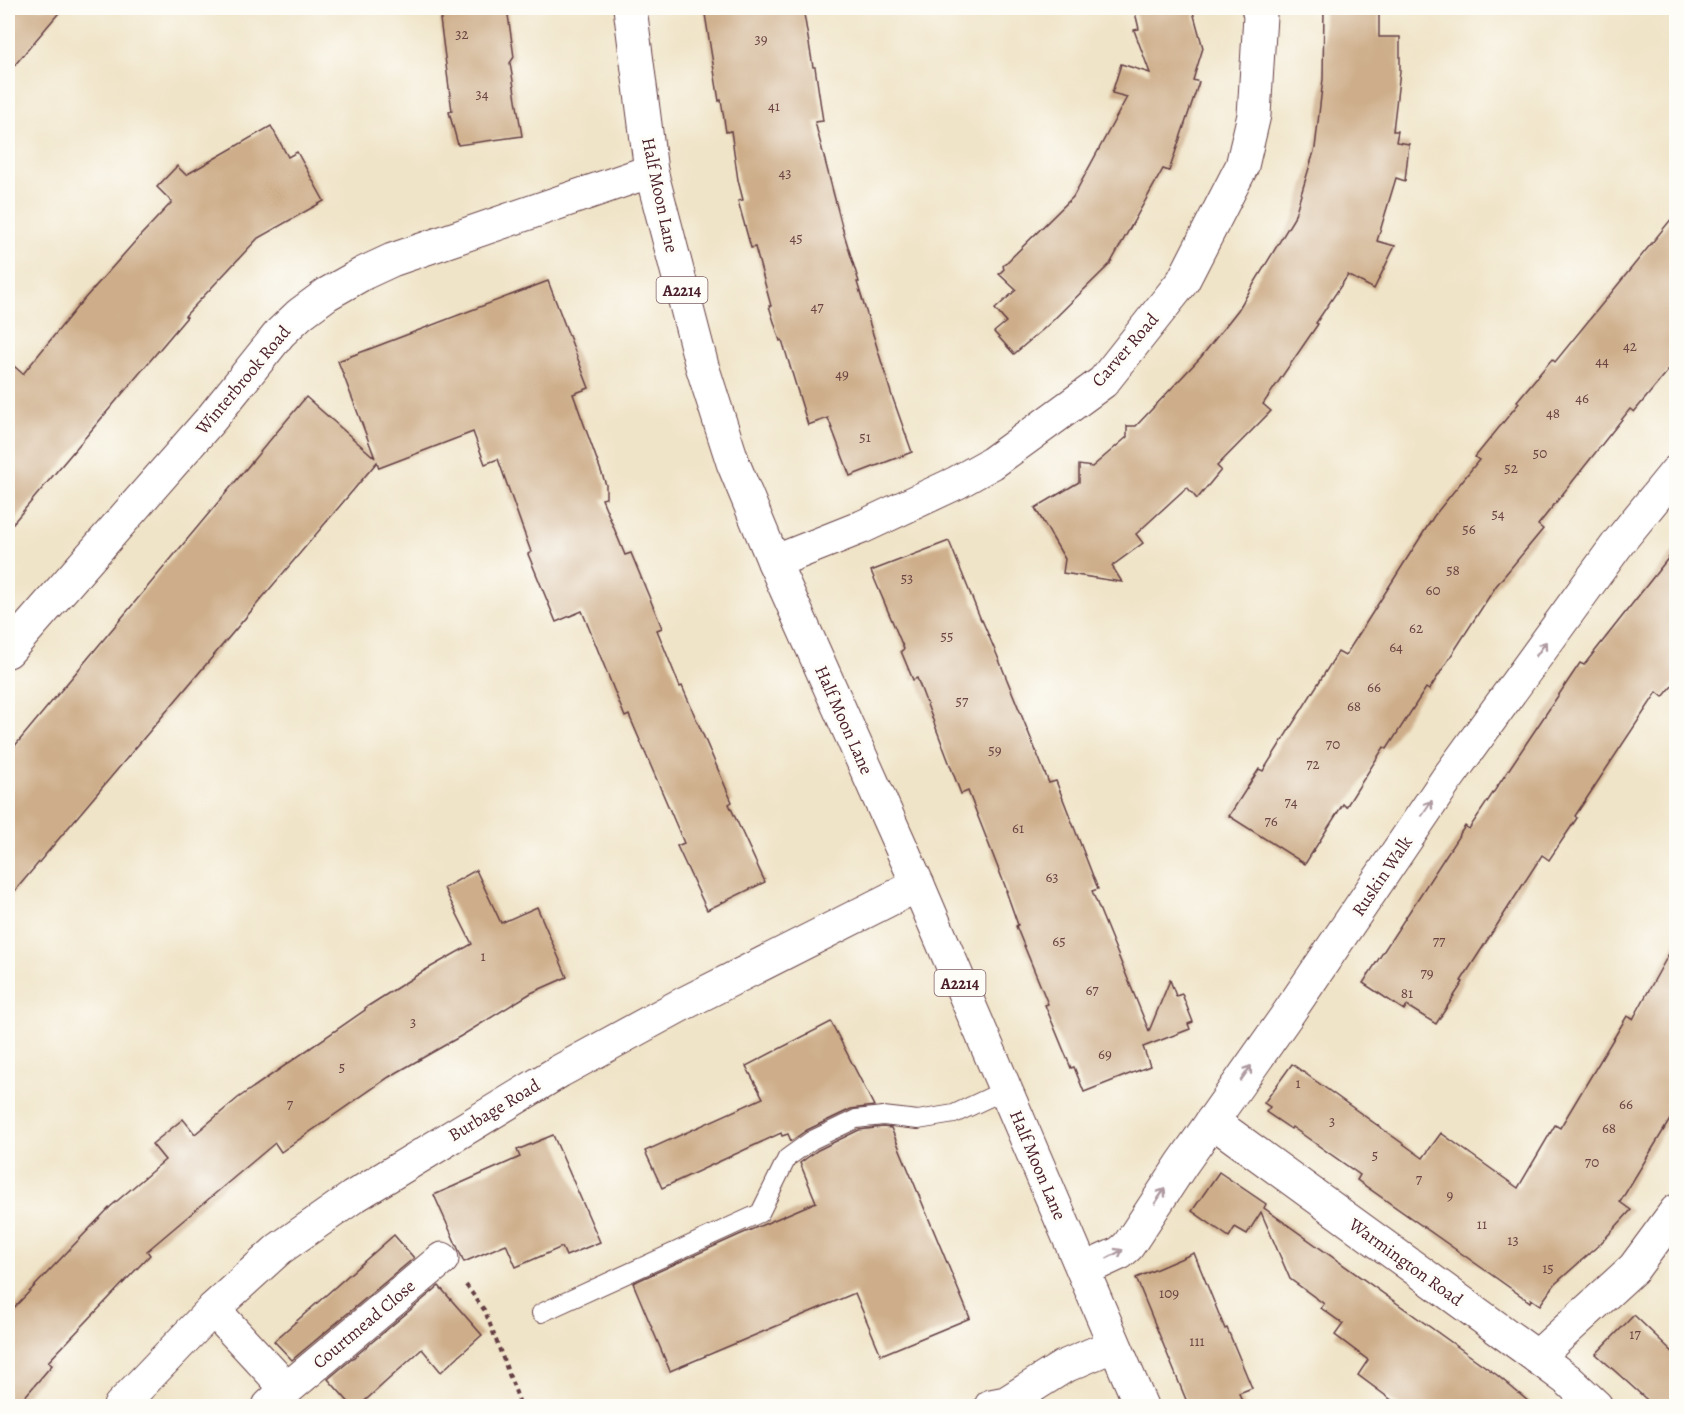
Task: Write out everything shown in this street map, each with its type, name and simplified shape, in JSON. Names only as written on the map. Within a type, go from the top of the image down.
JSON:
[{"type":"street","name":"Half Moon Lane","points":[[630,8],[651,171],[702,366],[733,463],[774,562],[918,885],[1141,1407]]},
{"type":"street","name":"Carver Road","points":[[774,562],[862,527],[956,483],[992,463],[1103,382],[1183,281],[1242,166],[1254,115],[1260,16],[1258,8]]},
{"type":"street","name":"Winterbrook Road","points":[[8,651],[211,418],[280,333],[300,314],[327,294],[364,273],[411,253],[651,171]]},
{"type":"street","name":"Ruskin Walk","points":[[1083,1270],[1120,1253],[1128,1246],[1454,770],[1619,542],[1677,472]]},
{"type":"street","name":"Burbage Road","points":[[120,1407],[213,1309],[279,1249],[353,1197],[531,1088],[637,1028],[918,885]]},
{"type":"street","name":"Warmington Road","points":[[1212,1121],[1538,1357],[1568,1380],[1596,1407]]},
{"type":"street","points":[[1538,1357],[1634,1268],[1677,1211]]},
{"type":"street","name":"Courtmead Close","points":[[213,1309],[278,1398],[442,1259]]},
{"type":"street","points":[[991,1407],[1006,1403],[1063,1367],[1114,1345]]},
{"type":"lane","points":[[541,1313],[760,1213],[788,1158],[812,1140],[856,1119],[883,1116],[918,1120],[954,1114],[1005,1090]]},
{"type":"path","points":[[442,1259],[450,1263],[485,1311],[521,1407]]},
{"type":"building","points":[[8,8],[63,8],[8,73]]},
{"type":"building","points":[[440,8],[507,8],[514,57],[510,63],[522,136],[458,145],[449,112],[452,111]]},
{"type":"building","points":[[704,8],[803,8],[823,121],[815,122],[859,282],[857,282],[891,393],[912,452],[850,476],[828,418],[808,425],[769,306],[771,306],[755,247],[751,248],[738,201],[743,200],[731,131],[726,132],[721,100],[719,101]]},
{"type":"building","points":[[1134,8],[1192,8],[1203,48],[1193,80],[1199,82],[1169,171],[1163,169],[1110,264],[1047,326],[1014,354],[994,332],[1006,322],[995,309],[1016,290],[999,274],[1004,269],[1003,266],[1073,197],[1127,97],[1112,93],[1121,64],[1150,73],[1134,30],[1139,29]]},
{"type":"building","points":[[1324,8],[1379,8],[1379,37],[1400,37],[1400,71],[1393,131],[1398,131],[1396,142],[1409,144],[1405,181],[1396,178],[1377,241],[1395,246],[1374,289],[1348,275],[1316,323],[1318,324],[1263,404],[1271,411],[1217,466],[1221,470],[1197,499],[1187,487],[1136,534],[1143,543],[1112,566],[1122,582],[1063,573],[1065,559],[1035,508],[1079,482],[1079,465],[1092,467],[1127,437],[1127,426],[1136,426],[1201,357],[1238,310],[1294,218],[1315,148],[1323,79]]},
{"type":"building","points":[[271,126],[288,157],[297,152],[324,201],[258,238],[185,316],[187,317],[8,529],[8,361],[23,374],[78,306],[172,202],[157,187],[177,166],[186,175]]},
{"type":"building","points":[[1677,212],[1677,360],[1634,412],[1630,409],[1538,525],[1543,529],[1496,586],[1429,690],[1426,688],[1387,749],[1384,747],[1346,807],[1343,804],[1305,864],[1229,816],[1259,769],[1263,771],[1338,652],[1345,656],[1434,516],[1479,460],[1475,457],[1519,403],[1517,401],[1552,359],[1555,362]]},
{"type":"building","points":[[548,281],[589,388],[573,394],[606,485],[606,498],[602,499],[625,555],[631,553],[662,628],[657,630],[680,687],[682,686],[732,802],[729,804],[765,882],[707,910],[677,846],[684,843],[629,715],[625,717],[582,611],[556,622],[528,554],[531,552],[498,459],[485,464],[473,432],[379,468],[377,462],[8,899],[8,754],[306,397],[375,458],[338,361]]},
{"type":"building","points":[[949,541],[1049,783],[1056,781],[1098,889],[1092,891],[1149,1031],[1170,980],[1176,996],[1182,994],[1193,1022],[1188,1024],[1190,1029],[1143,1047],[1150,1066],[1084,1092],[1074,1067],[1071,1068],[1045,1005],[1048,1004],[1016,926],[1018,925],[1007,891],[968,791],[961,794],[917,678],[913,680],[901,651],[904,649],[871,571]]},
{"type":"building","points":[[1677,547],[1677,680],[1663,697],[1657,692],[1575,816],[1577,818],[1549,860],[1542,855],[1436,1024],[1407,1006],[1404,1010],[1363,983],[1465,826],[1469,829],[1580,663],[1584,665]]},
{"type":"building","points":[[476,870],[501,923],[537,907],[567,977],[531,993],[389,1077],[281,1152],[275,1143],[147,1251],[150,1255],[48,1362],[52,1365],[16,1407],[8,1407],[8,1314],[110,1207],[165,1160],[152,1144],[183,1119],[195,1134],[238,1098],[365,1008],[472,944],[444,888]]},
{"type":"building","points":[[1677,939],[1677,1108],[1620,1202],[1631,1210],[1600,1244],[1555,1284],[1540,1305],[1531,1299],[1530,1302],[1357,1180],[1360,1175],[1292,1127],[1291,1129],[1266,1112],[1270,1107],[1264,1103],[1292,1064],[1423,1158],[1441,1133],[1518,1188],[1555,1125],[1560,1128],[1627,1016],[1633,1019]]},
{"type":"building","points":[[831,1022],[874,1106],[851,1109],[807,1130],[791,1141],[788,1134],[782,1136],[781,1133],[662,1188],[645,1151],[763,1098],[746,1066]]},
{"type":"building","points":[[891,1128],[970,1318],[881,1355],[855,1293],[670,1371],[633,1283],[816,1202],[800,1163],[818,1150],[859,1130]]},
{"type":"building","points":[[553,1135],[600,1242],[566,1256],[562,1247],[516,1267],[506,1244],[464,1262],[434,1195],[520,1157],[517,1150]]},
{"type":"building","points":[[1219,1172],[1266,1204],[1264,1208],[1497,1375],[1535,1407],[1401,1407],[1358,1375],[1368,1360],[1335,1335],[1343,1324],[1321,1308],[1324,1304],[1290,1279],[1261,1212],[1247,1234],[1235,1227],[1229,1237],[1192,1211]]},
{"type":"building","points":[[394,1235],[414,1258],[292,1360],[274,1341]]},
{"type":"building","points":[[1194,1253],[1252,1388],[1239,1393],[1244,1407],[1189,1407],[1136,1278]]},
{"type":"building","points":[[439,1286],[482,1335],[441,1372],[422,1349],[358,1407],[353,1407],[328,1379]]},
{"type":"building","points":[[1634,1315],[1677,1356],[1677,1407],[1655,1407],[1596,1354]]}]
